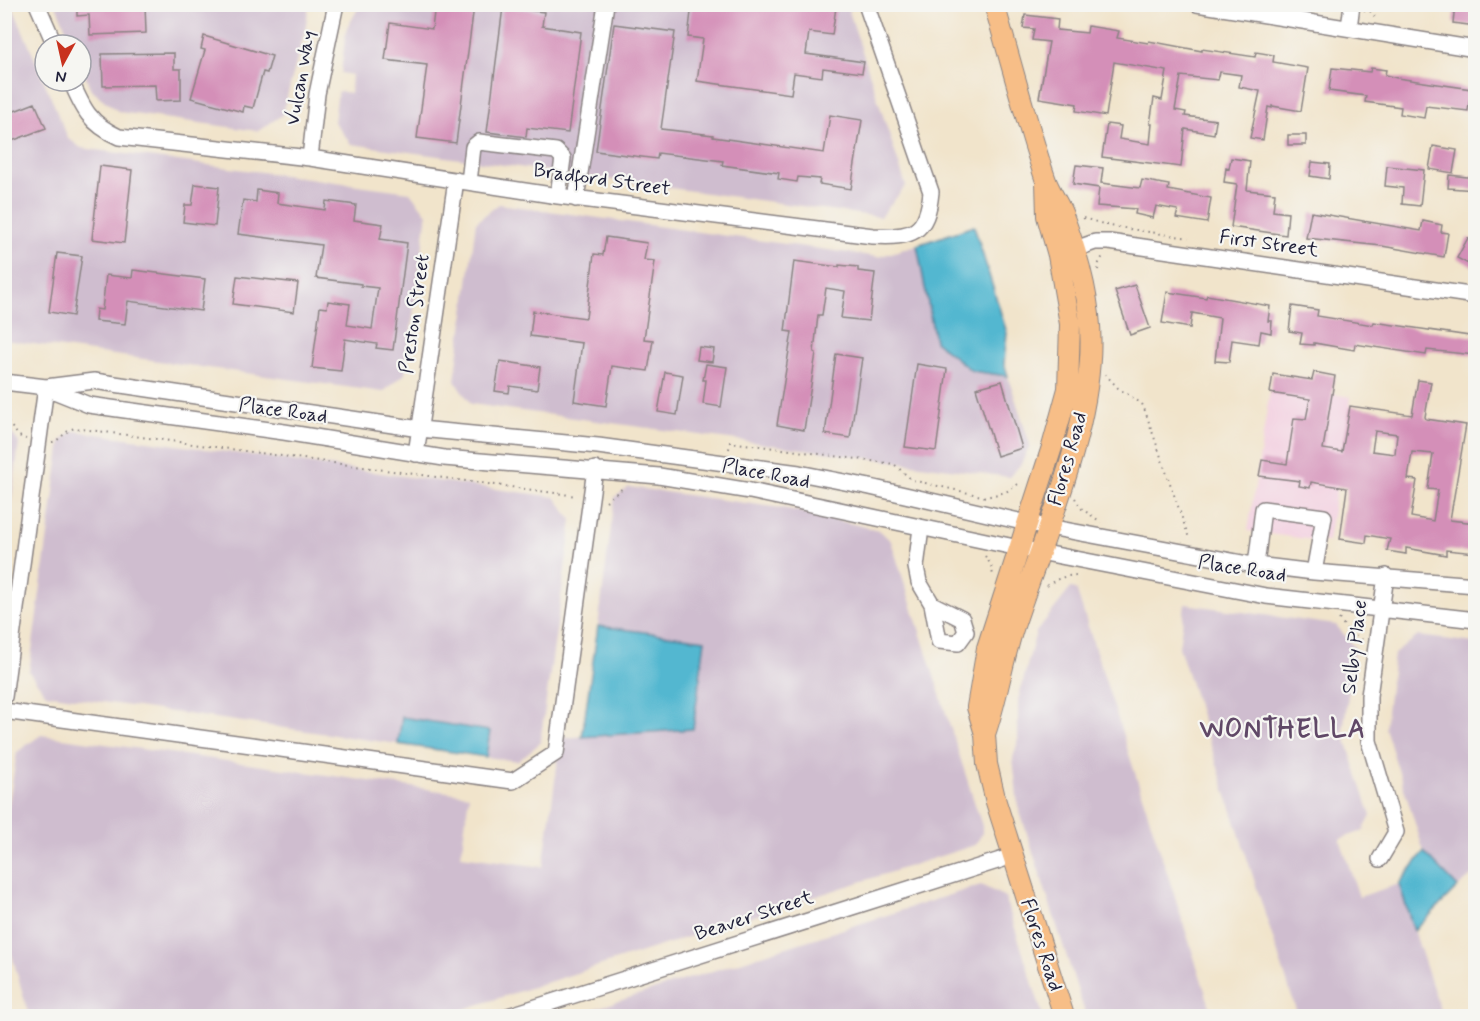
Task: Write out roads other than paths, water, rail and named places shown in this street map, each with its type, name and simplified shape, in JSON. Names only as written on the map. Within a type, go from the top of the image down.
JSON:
[{"type":"main road","name":"Flores Road","points":[[994,4],[1046,181],[1062,212],[1066,252],[1070,324],[1068,389],[1028,523],[1029,550]]},
{"type":"main road","name":"Flores Road","points":[[1064,1017],[996,802],[987,764],[985,734],[977,706],[990,638],[1029,550],[1048,527],[1076,440],[1088,380],[1090,318],[1085,285],[1066,252]]},
{"type":"street","points":[[37,4],[50,33]]},
{"type":"street","name":"Vulcan Way","points":[[310,158],[317,94],[336,4]]},
{"type":"street","points":[[576,199],[606,4]]},
{"type":"street","name":"Bradford Street","points":[[77,93],[92,121],[119,137],[310,158],[576,199],[873,236],[899,237],[915,232],[923,223],[929,209],[931,192],[866,4]]},
{"type":"street","points":[[1197,4],[1476,49]]},
{"type":"street","points":[[1348,28],[1352,4]]},
{"type":"street","name":"Preston Street","points":[[416,454],[462,181],[473,147],[479,142],[556,151],[562,158],[558,196]]},
{"type":"street","name":"First Street","points":[[1066,252],[1095,242],[1109,242],[1476,296]]},
{"type":"street","name":"Place Road","points":[[4,382],[46,387],[94,381],[420,429],[598,446],[799,474],[870,487],[1048,527],[1256,565],[1476,585]]},
{"type":"street","points":[[4,697],[7,659],[46,387]]},
{"type":"street","name":"Place Road","points":[[46,387],[89,405],[284,432],[444,458],[659,476],[741,490],[1029,550],[1266,596],[1476,620]]},
{"type":"street","points":[[4,711],[513,781],[556,753],[595,469]]},
{"type":"street","points":[[1256,565],[1263,509],[1324,517],[1314,572]]},
{"type":"street","points":[[921,528],[916,567],[919,582],[932,604]]},
{"type":"street","name":"Selby Place","points":[[1380,859],[1396,832],[1369,741],[1369,696],[1386,576]]},
{"type":"street","name":"Beaver Street","points":[[508,1017],[1013,856]]},
{"type":"water","points":[[974,226],[1007,333],[1004,363],[1008,376],[972,371],[935,341],[917,245]]},
{"type":"water","points":[[598,626],[705,640],[693,729],[582,737]]},
{"type":"water","points":[[402,717],[490,731],[486,757],[398,744]]},
{"type":"water","points":[[1424,852],[1458,887],[1414,931],[1399,884]]},
{"type":"district","name":"WONTHELLA","points":[[1283,730]]}]
